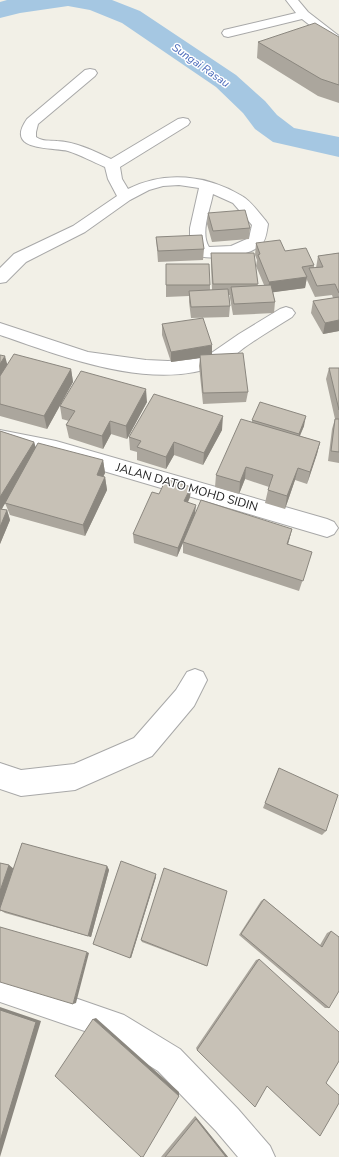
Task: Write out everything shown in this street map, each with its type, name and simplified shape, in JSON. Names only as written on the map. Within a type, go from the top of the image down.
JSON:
[{"type":"street","points":[[292,0],[304,15],[339,42]]},
{"type":"street","points":[[228,33],[304,15]]},
{"type":"street","points":[[90,74],[32,122],[28,130],[29,137],[32,141],[37,143],[71,147],[112,165]]},
{"type":"street","points":[[112,165],[183,122]]},
{"type":"street","points":[[112,165],[115,179],[126,197]]},
{"type":"street","points":[[0,278],[20,258],[79,229],[126,197],[144,187],[162,182],[179,181],[207,186],[238,200],[260,224],[256,241],[237,251],[222,254],[204,252],[198,242],[198,228],[207,186]]},
{"type":"street","points":[[0,329],[88,358],[146,367],[168,368],[194,366],[216,359],[245,338],[286,313]]},
{"type":"street","name":"JALAN DATO MOHD SIDIN","points":[[0,437],[56,449],[327,528]]},
{"type":"street","points":[[0,776],[21,784],[75,777],[143,747],[184,698],[195,680]]},
{"type":"street","points":[[0,987],[113,1026],[169,1060],[227,1120],[259,1157]]},
{"type":"building","points":[[315,23],[339,37],[339,85],[321,79],[258,42]]},
{"type":"building","points":[[245,210],[250,228],[213,231],[208,213]]},
{"type":"building","points":[[202,235],[204,249],[158,251],[156,237]]},
{"type":"building","points":[[280,240],[285,251],[306,248],[314,265],[302,267],[307,277],[269,282],[258,255],[260,254],[256,243]]},
{"type":"building","points":[[211,253],[254,253],[258,284],[213,284]]},
{"type":"building","points":[[339,253],[339,293],[335,284],[317,286],[309,268],[323,267],[318,256]]},
{"type":"building","points":[[166,264],[209,264],[210,285],[166,285]]},
{"type":"building","points":[[271,285],[275,302],[234,304],[231,287]]},
{"type":"building","points":[[228,289],[230,306],[191,307],[189,291]]},
{"type":"building","points":[[339,297],[339,320],[325,323],[313,301]]},
{"type":"building","points":[[203,318],[212,345],[171,352],[162,324]]},
{"type":"building","points":[[243,353],[248,392],[203,393],[200,355]]},
{"type":"building","points":[[14,354],[71,369],[44,416],[0,404],[0,376]]},
{"type":"building","points":[[0,355],[5,356],[0,364]]},
{"type":"building","points":[[329,368],[339,368],[339,410]]},
{"type":"building","points":[[81,371],[146,389],[126,426],[110,421],[102,436],[66,425],[75,411],[60,406]]},
{"type":"building","points":[[154,394],[223,416],[204,453],[174,442],[166,457],[137,447],[141,441],[129,437]]},
{"type":"building","points":[[260,402],[306,416],[299,434],[252,420]]},
{"type":"building","points":[[241,419],[320,442],[310,472],[298,468],[287,496],[268,490],[273,475],[246,467],[240,482],[216,475]]},
{"type":"building","points":[[335,419],[339,419],[339,452],[331,451]]},
{"type":"building","points":[[0,431],[34,442],[0,497]]},
{"type":"building","points":[[38,443],[103,460],[97,475],[105,477],[83,525],[5,503]]},
{"type":"building","points":[[166,479],[191,487],[184,501],[196,505],[178,548],[133,534],[152,492],[159,494]]},
{"type":"building","points":[[201,500],[292,529],[287,544],[312,552],[303,581],[183,542]]},
{"type":"building","points":[[0,509],[7,510],[0,527]]},
{"type":"building","points":[[279,768],[338,795],[326,831],[265,803]]},
{"type":"building","points":[[22,843],[107,866],[88,936],[0,910]]},
{"type":"building","points":[[121,861],[156,874],[130,958],[93,944]]},
{"type":"building","points":[[0,863],[9,865],[0,891]]},
{"type":"building","points":[[164,868],[227,891],[207,966],[141,940]]},
{"type":"building","points":[[264,899],[322,947],[331,931],[339,937],[339,991],[329,1008],[241,934]]},
{"type":"building","points":[[0,927],[87,952],[73,1004],[0,982]]},
{"type":"building","points":[[259,959],[339,1032],[339,1061],[326,1083],[339,1095],[339,1103],[320,1136],[267,1086],[255,1107],[197,1050]]},
{"type":"building","points":[[0,1010],[36,1022],[0,1141]]},
{"type":"building","points":[[93,1019],[179,1096],[143,1157],[141,1157],[55,1076]]},
{"type":"building","points":[[196,1119],[226,1157],[165,1157]]},
{"type":"waterway","name":"Sungai Rasau","points":[[0,10],[18,5],[60,0]]},
{"type":"waterway","name":"Sungai Rasau","points":[[77,0],[96,3],[131,17],[226,81],[254,107],[266,122],[284,135],[339,147]]}]
